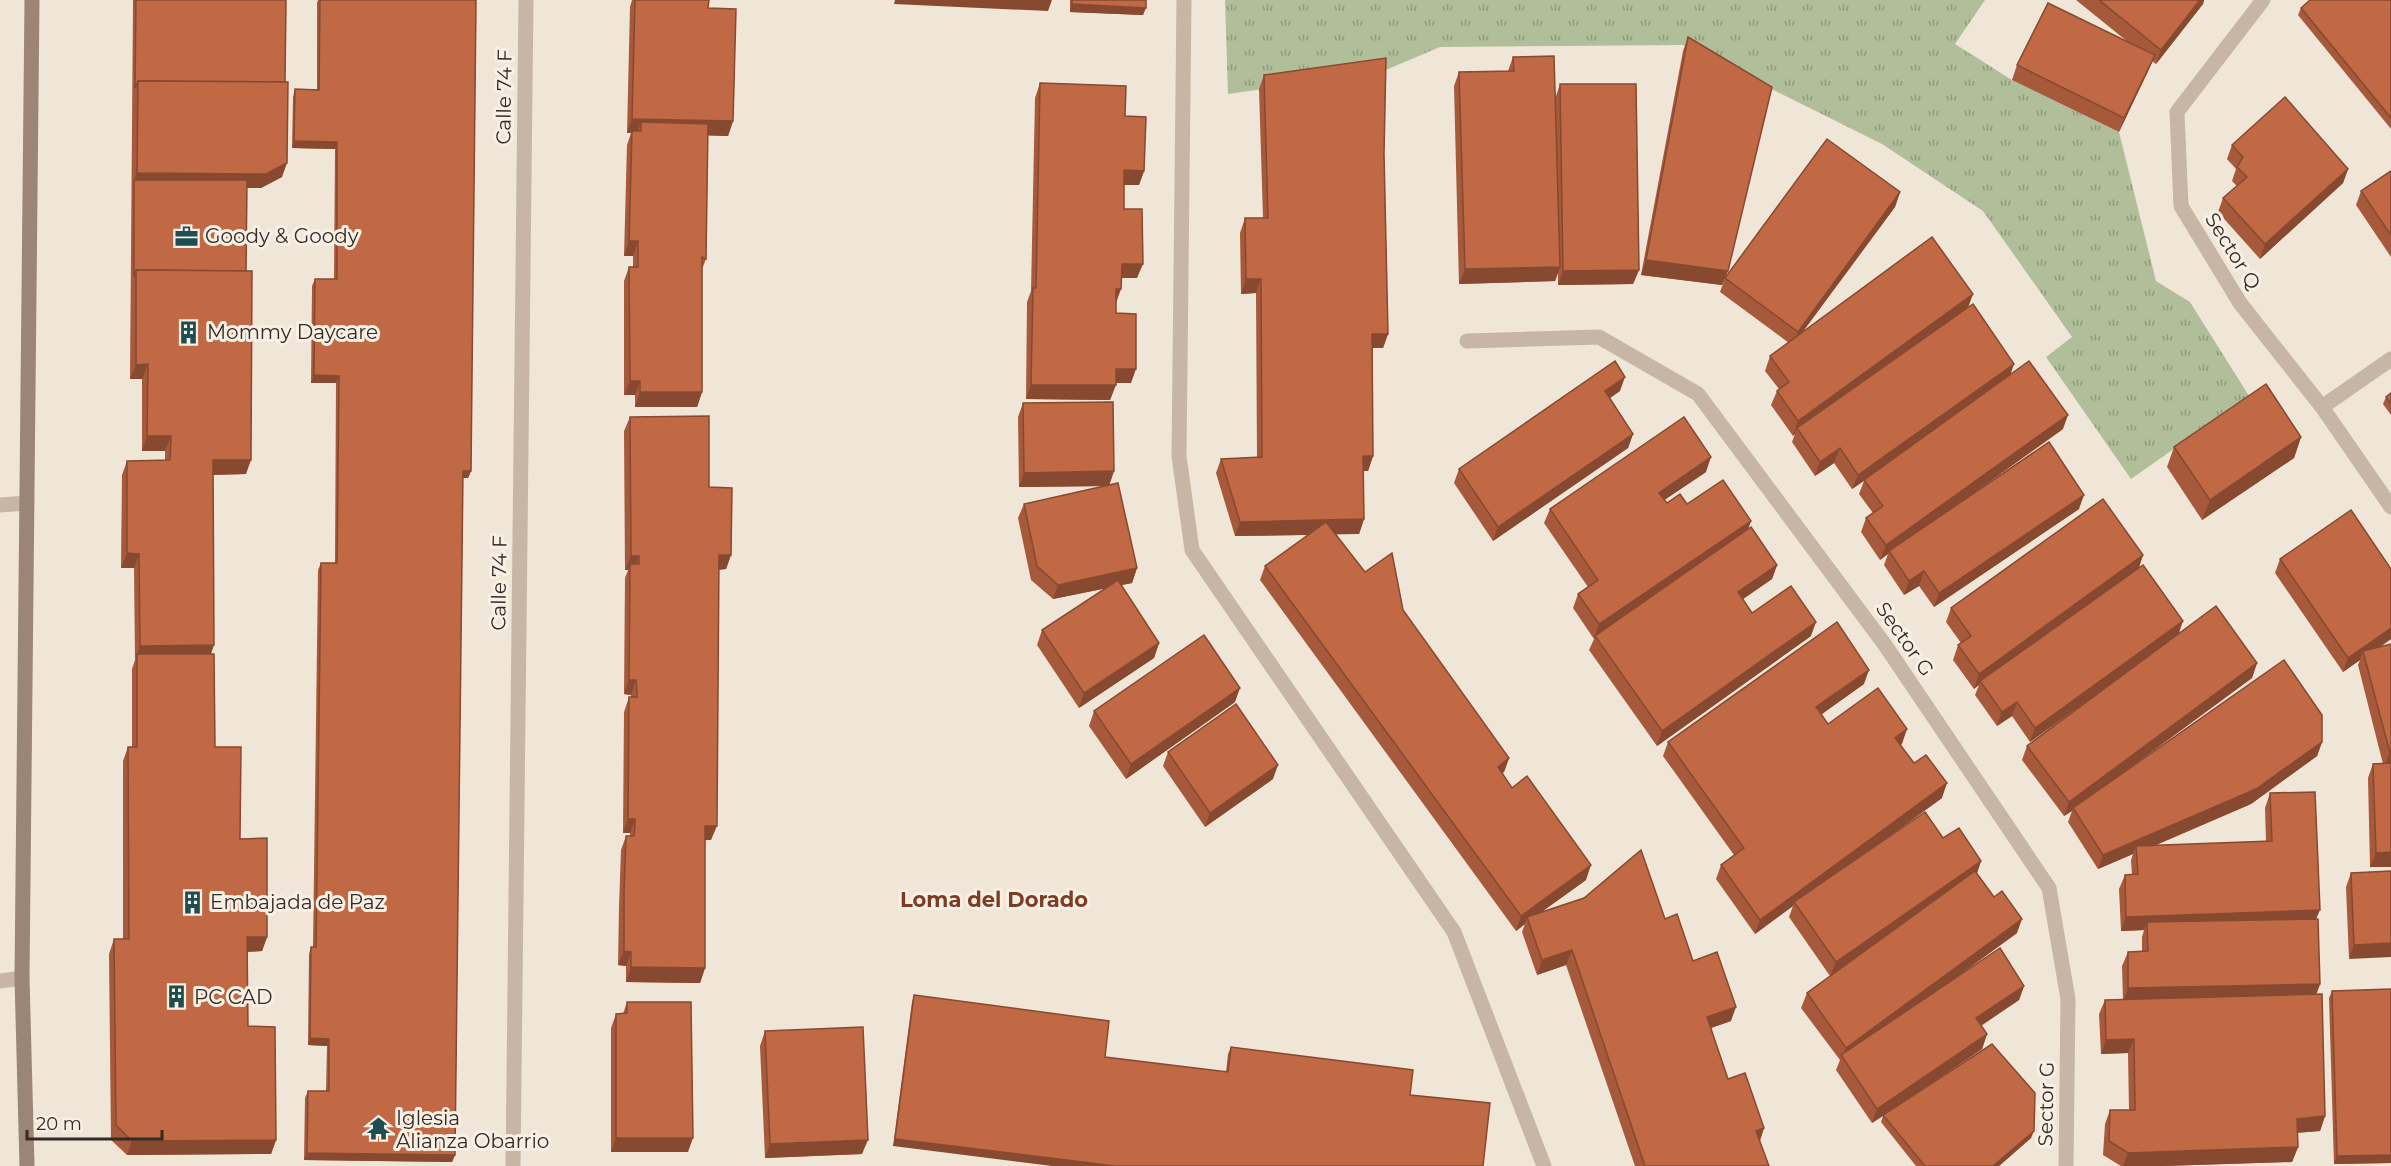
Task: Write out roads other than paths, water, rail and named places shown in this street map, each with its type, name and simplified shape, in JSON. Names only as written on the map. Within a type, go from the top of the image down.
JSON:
[{"type":"street","points":[[27,1166],[22,978],[32,0]]},
{"type":"street","name":"Calle 74 F","points":[[513,1166],[526,0]]},
{"type":"street","points":[[1184,0],[1179,456],[1192,550],[1455,932],[1544,1166]]},
{"type":"street","name":"Sector Q","points":[[2263,0],[2177,112],[2181,206],[2240,303],[2322,407],[2391,507]]},
{"type":"street","name":"Sector G","points":[[1467,341],[1599,337],[1698,394],[1885,645],[2049,888],[2068,999],[2066,1166]]},
{"type":"street","points":[[2322,407],[2391,359]]},
{"type":"street","points":[[0,504],[27,503]]},
{"type":"street","points":[[0,981],[22,978]]},
{"type":"place","name":"Goody & Goody","points":[[187,236]]},
{"type":"place","name":"Mommy Daycare","points":[[189,332]]},
{"type":"place","name":"Embajada de Paz","points":[[192,902]]},
{"type":"place","name":"PC CAD","points":[[176,997]]},
{"type":"place","name":"Iglesia Alianza Obarrio","points":[[378,1129]]},
{"type":"district","name":"Loma del Dorado","points":[[994,899]]}]
